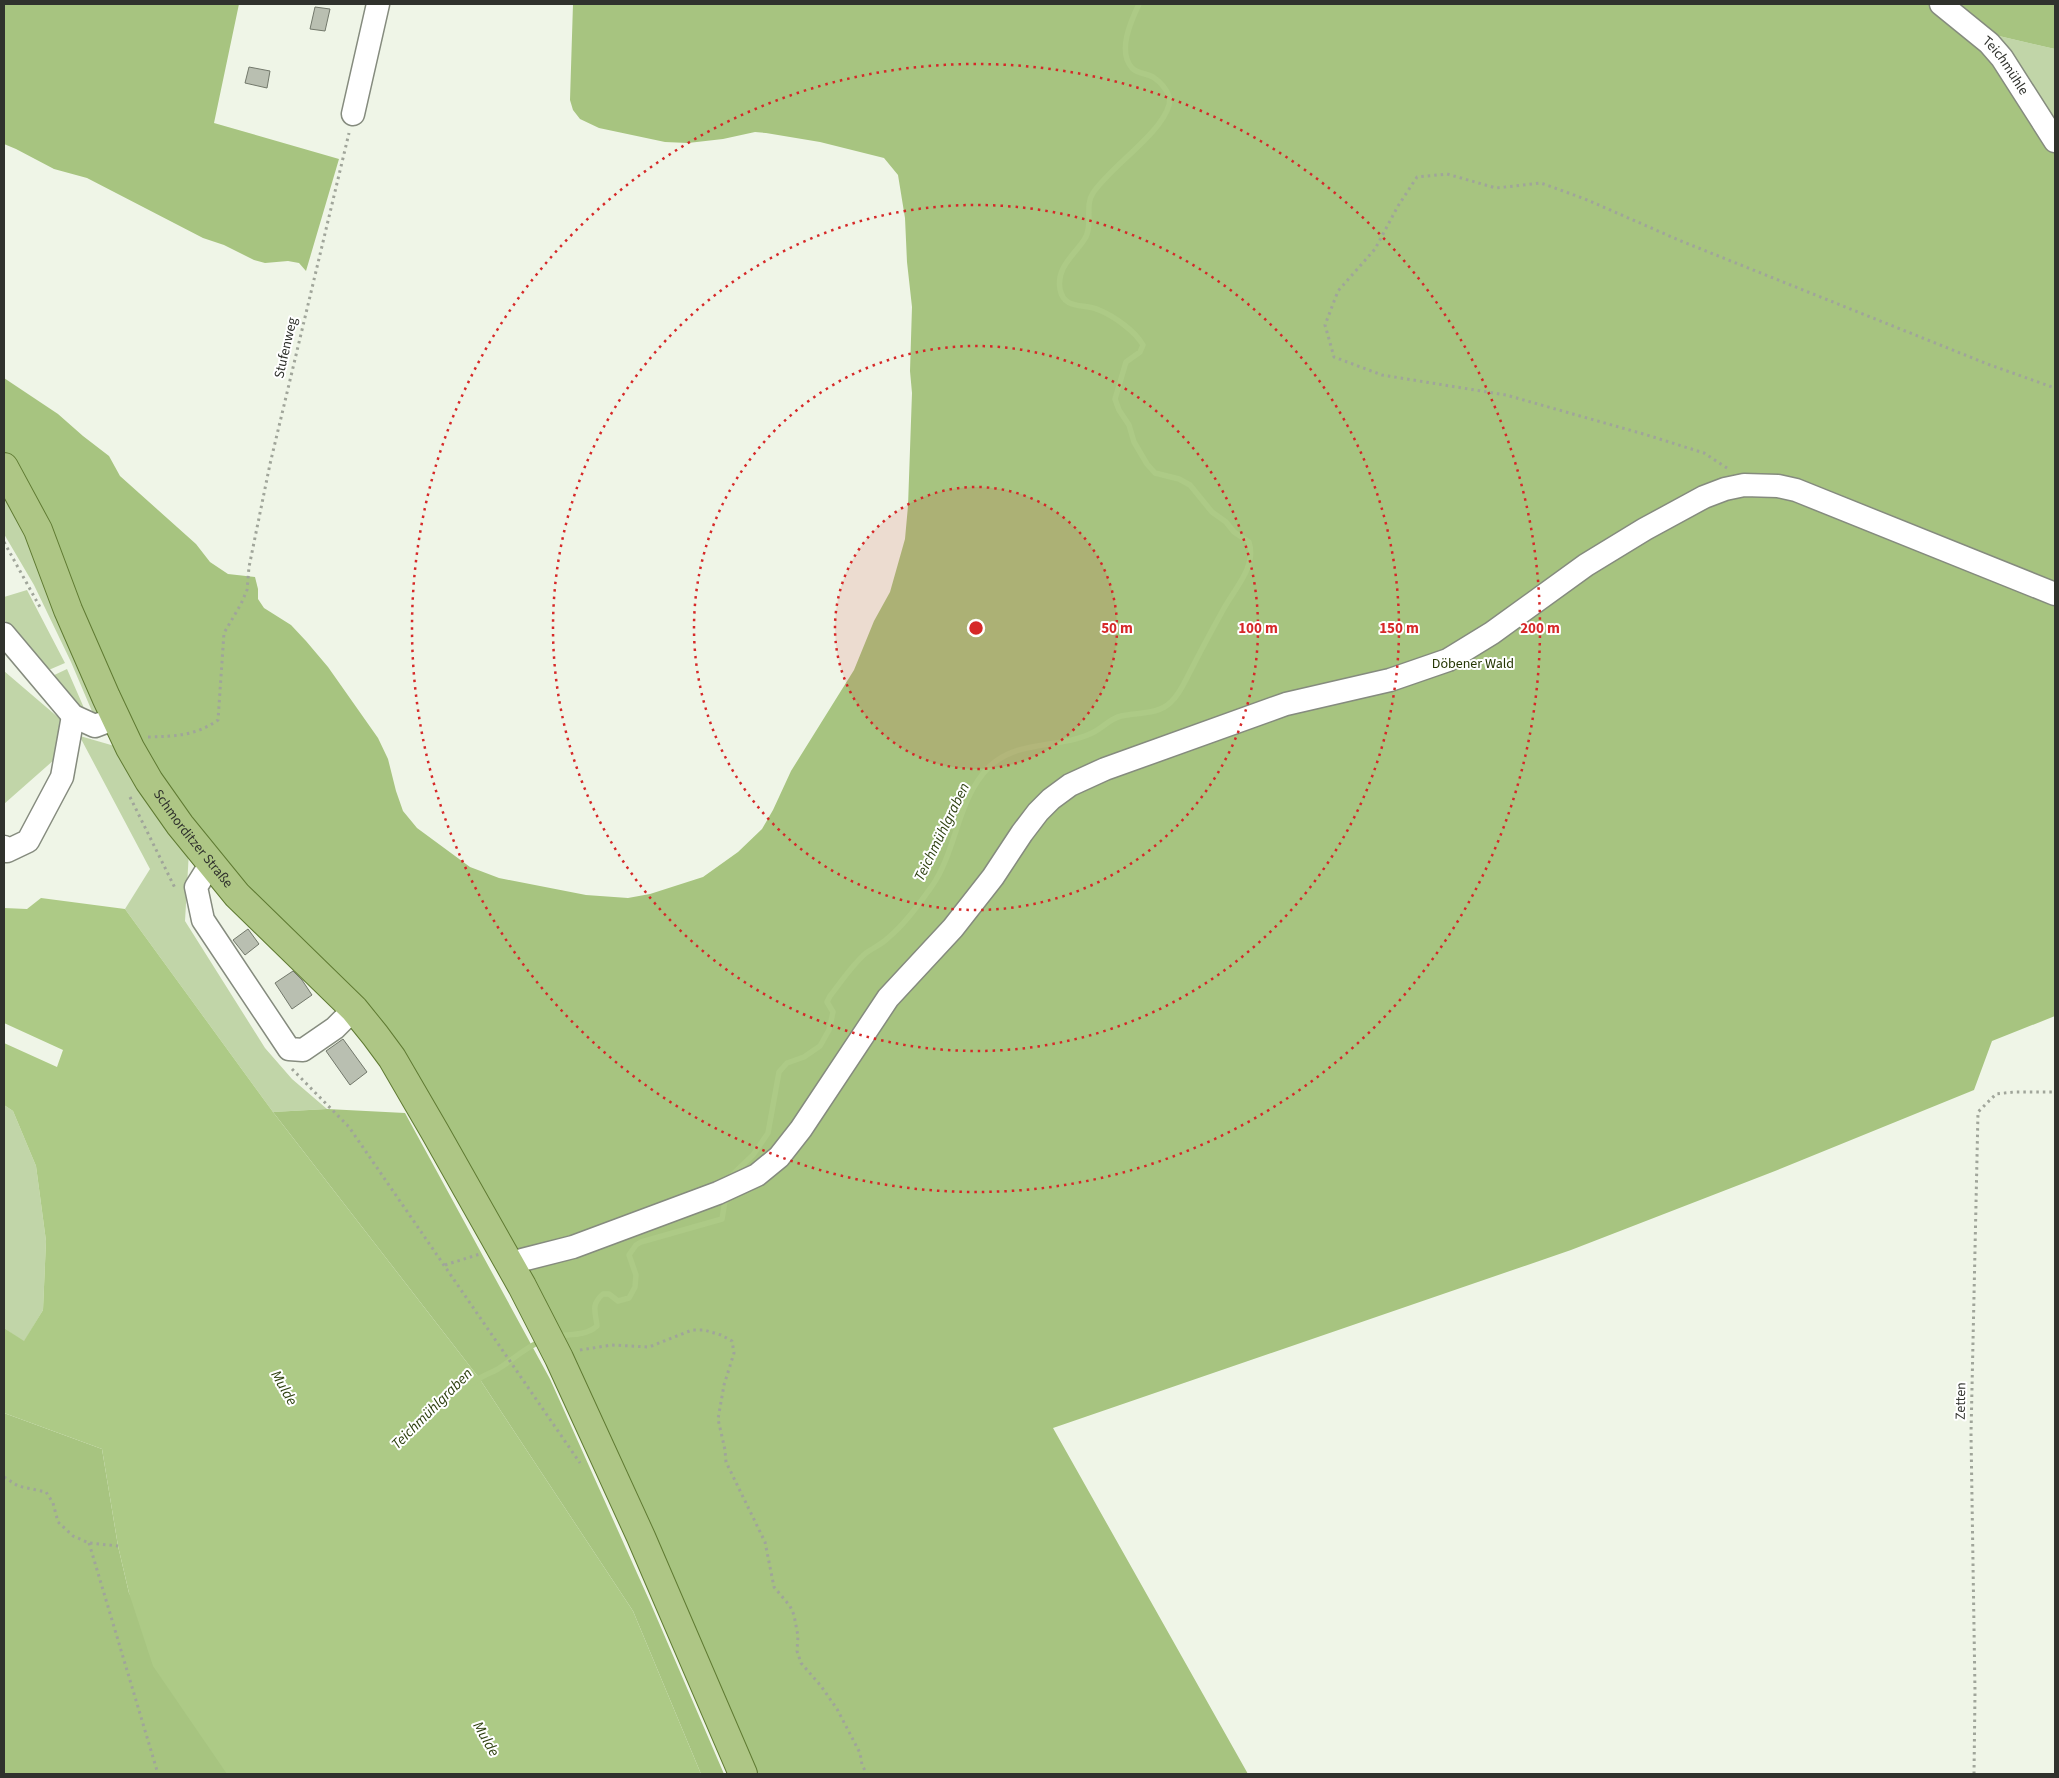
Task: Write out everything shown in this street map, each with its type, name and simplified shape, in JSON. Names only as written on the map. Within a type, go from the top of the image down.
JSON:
[{"type":"main road","name":"Schmorditzer Straße","points":[[4,467],[38,530],[68,610],[120,728],[149,781],[167,808],[237,895],[354,1009],[392,1058],[542,1324],[567,1354],[641,1537],[743,1774]]},
{"type":"street","points":[[353,114],[378,4]]},
{"type":"street","name":"Teichmühle","points":[[1941,4],[1989,43],[2002,58],[2055,141]]},
{"type":"street","points":[[504,1254],[573,1247],[726,1189],[757,1175],[779,1157],[801,1129],[888,998],[953,928],[993,877],[1038,812],[1051,799],[1070,785],[1105,768],[1192,739],[1278,707],[1390,680],[1448,660],[1492,633],[1606,552],[1704,497],[1744,485],[1778,486],[1796,490],[2055,594]]},
{"type":"street","points":[[4,634],[73,716],[95,726],[120,728]]},
{"type":"street","points":[[4,847],[7,850],[28,841],[62,778],[73,716]]},
{"type":"street","points":[[211,863],[196,888],[203,920],[289,1049],[303,1050],[335,1028],[354,1009]]},
{"type":"path","name":"Stufenweg","points":[[120,728],[180,735],[203,730],[218,720],[224,633],[247,590],[249,567],[270,464],[353,114]]},
{"type":"path","points":[[1733,488],[1726,467],[1704,453],[1506,395],[1382,375],[1334,357],[1326,325],[1338,291],[1375,249],[1398,206],[1417,177],[1446,174],[1496,188],[1541,183],[1585,199],[1681,241],[1944,346],[2055,388]]},
{"type":"path","points":[[4,542],[45,616]]},
{"type":"path","name":"Zetten","points":[[1974,1774],[1975,1692],[1971,1434],[1978,1112],[1996,1094],[2055,1092]]},
{"type":"path","points":[[504,1254],[475,1256],[445,1265],[529,1388]]},
{"type":"path","points":[[567,1354],[612,1345],[649,1347],[692,1330],[704,1330],[722,1335],[732,1341],[734,1353],[724,1385],[718,1419],[725,1450],[726,1465],[765,1542],[774,1587],[790,1606],[794,1615],[798,1636],[797,1651],[801,1663],[821,1686],[837,1709],[860,1752],[866,1774]]},
{"type":"path","points":[[4,1477],[18,1486],[46,1492],[53,1503],[58,1522],[73,1536],[89,1543],[118,1546]]},
{"type":"path","points":[[89,1543],[158,1774]]},
{"type":"shaded area","points":[[1999,36],[2055,49],[2055,132],[1992,40]]},
{"type":"shaded area","points":[[4,492],[24,530],[103,712],[94,716],[71,662],[34,585],[4,534]]},
{"type":"shaded area","points":[[27,590],[65,663],[44,672],[4,619],[4,597]]},
{"type":"shaded area","points":[[67,669],[84,708],[75,703],[48,678]]},
{"type":"shaded area","points":[[4,671],[80,736],[118,747],[189,851],[185,921],[265,1048],[292,1079],[327,1109],[273,1112],[125,909],[150,869],[80,737],[4,804]]},
{"type":"shaded area","points":[[4,1105],[13,1111],[36,1166],[46,1241],[43,1310],[24,1342],[4,1328]]},
{"type":"green space","points":[[4,4],[239,4],[214,123],[339,159],[306,271],[299,263],[288,261],[265,263],[254,260],[224,245],[203,238],[87,178],[54,169],[4,144]]},
{"type":"green space","name":"Döbener Wald","points":[[573,4],[1931,4],[1985,47],[2055,149],[2055,1016],[1992,1041],[1974,1090],[1775,1171],[1571,1250],[1053,1428],[1248,1774],[754,1774],[443,1128],[156,776],[10,459],[4,451],[4,378],[58,414],[109,456],[120,476],[196,544],[210,562],[228,574],[255,577],[258,599],[264,608],[291,625],[306,641],[328,667],[378,738],[388,759],[403,811],[417,828],[470,867],[499,878],[586,895],[628,898],[650,894],[703,877],[738,852],[762,829],[791,771],[854,670],[874,621],[890,592],[905,539],[912,393],[910,371],[912,307],[905,218],[898,175],[884,158],[820,142],[755,132],[723,139],[688,143],[665,142],[599,128],[580,119],[573,110],[570,100]]},
{"type":"green space","points":[[1958,4],[2055,4],[2055,49],[1999,36],[1987,30]]},
{"type":"green space","points":[[327,1109],[405,1113],[550,1379],[650,1602],[724,1774],[701,1774],[633,1611],[479,1378],[273,1112]]},
{"type":"green space","points":[[4,1413],[102,1449],[118,1546],[129,1593],[230,1774],[4,1774]]},
{"type":"water","name":"Mulde","points":[[41,898],[125,909],[273,1112],[479,1378],[633,1611],[701,1774],[227,1774],[153,1666],[129,1593],[118,1546],[102,1449],[4,1413],[4,1328],[24,1341],[43,1310],[46,1241],[36,1166],[13,1111],[4,1105],[4,1043],[57,1067],[63,1050],[4,1023],[4,908],[27,909]]},
{"type":"building","points":[[315,7],[330,9],[325,31],[310,29]]},
{"type":"building","points":[[249,67],[270,71],[267,88],[245,83]]},
{"type":"building","points":[[248,929],[259,944],[245,955],[233,940]]},
{"type":"building","points":[[293,971],[312,995],[292,1009],[275,983]]},
{"type":"building","points":[[343,1039],[367,1072],[350,1085],[326,1051]]},
{"type":"waterway","name":"Teichmühlgraben","points":[[731,1179],[732,1175],[753,1155],[768,1133],[779,1072],[787,1063],[804,1057],[820,1046],[829,1030],[833,1012],[827,1002],[830,996],[851,968],[866,953],[886,940],[912,914],[932,886],[947,857],[963,809],[978,780],[1000,758],[1013,752],[1079,738],[1096,731],[1117,717],[1154,711],[1166,706],[1180,691],[1247,569],[1251,551],[1249,542],[1234,532],[1226,522],[1212,512],[1190,485],[1179,479],[1155,473],[1147,464],[1134,442],[1129,425],[1119,410],[1115,399],[1126,362],[1140,352],[1143,345],[1130,329],[1105,313],[1066,301],[1060,289],[1059,281],[1063,268],[1087,234],[1090,198],[1111,172],[1156,127],[1169,105],[1169,97],[1162,85],[1153,77],[1134,70],[1128,61],[1126,53],[1127,36],[1139,4]]},
{"type":"waterway","name":"Teichmühlgraben","points":[[557,1336],[583,1333],[597,1326],[595,1306],[603,1294],[609,1294],[618,1301],[629,1298],[635,1287],[636,1275],[629,1255],[636,1245],[722,1219],[726,1195]]},
{"type":"waterway","name":"Teichmühlgraben","points":[[473,1383],[541,1341]]}]
